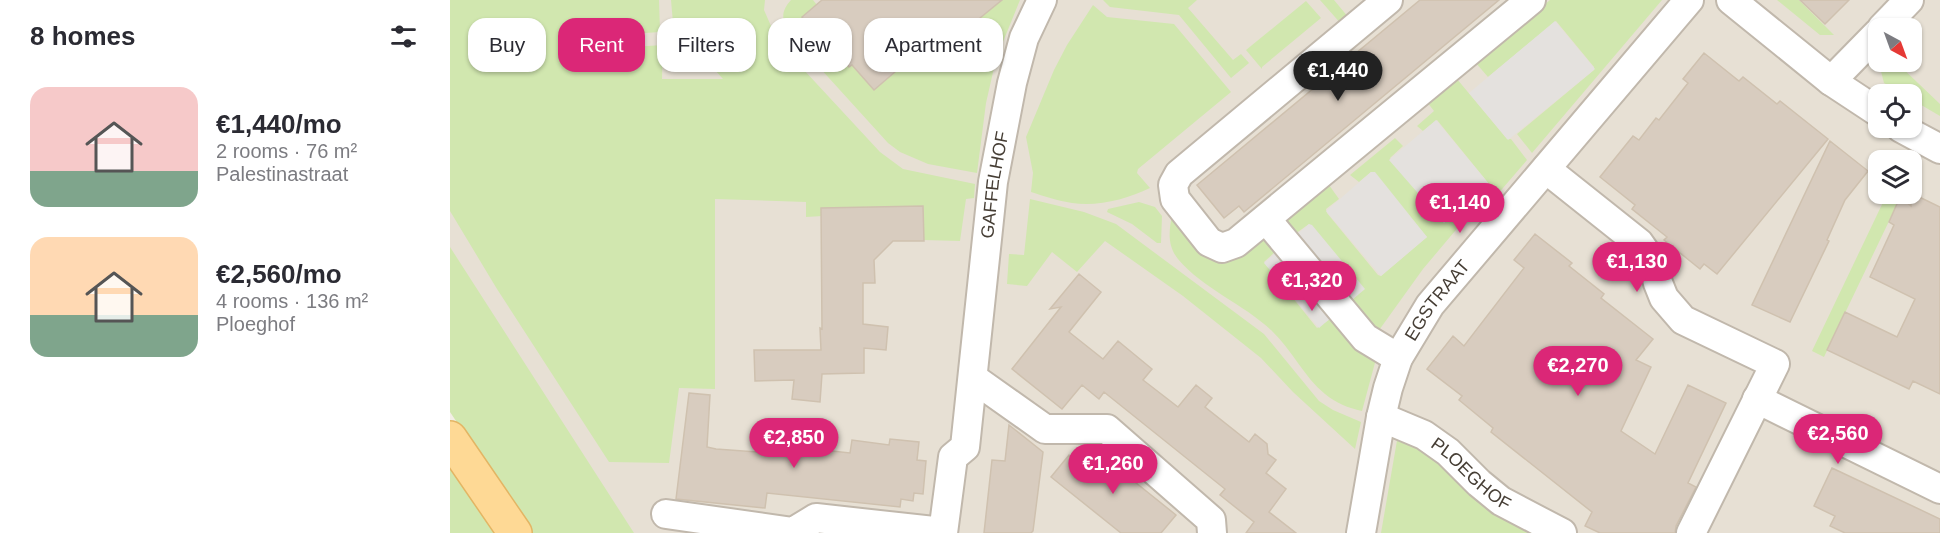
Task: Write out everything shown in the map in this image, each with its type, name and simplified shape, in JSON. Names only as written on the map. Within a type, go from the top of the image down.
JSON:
[{"type":"main road","points":[[450,438],[515,533]]},
{"type":"street","name":"GAFFELHOF","points":[[666,514],[793,532],[816,518],[943,532],[953,457],[964,447],[993,182],[1012,83],[1024,38],[1042,0]]},
{"type":"street","points":[[1388,0],[1179,174],[1173,185],[1174,199],[1209,242],[1222,248],[1236,243],[1531,0]]},
{"type":"street","name":"EGSTRAAT","points":[[1361,533],[1381,417],[1398,358],[1430,305],[1689,0]]},
{"type":"street","points":[[1731,0],[1832,81],[1868,105]]},
{"type":"street","points":[[1892,18],[1909,0]]},
{"type":"street","points":[[1832,81],[1868,43]]},
{"type":"street","points":[[1919,138],[1940,150]]},
{"type":"street","points":[[1546,169],[1639,243],[1653,263],[1664,298],[1683,320],[1774,364],[1691,533]]},
{"type":"street","points":[[1266,219],[1365,338],[1398,358]]},
{"type":"street","points":[[973,378],[1045,429],[1107,429],[1211,520],[1212,533]]},
{"type":"street","points":[[1757,399],[1940,489]]},
{"type":"street","name":"PLOEGHOF","points":[[1381,417],[1425,435],[1436,442],[1501,501],[1562,533]]},
{"type":"shaded area","points":[[450,0],[1940,0],[1940,533],[578,533],[450,304]]},
{"type":"shaded area","points":[[1555,21],[1595,69],[1508,140],[1469,93]]},
{"type":"shaded area","points":[[1436,120],[1489,184],[1444,223],[1389,160]]},
{"type":"shaded area","points":[[1371,172],[1375,172],[1427,237],[1381,276],[1326,211]]},
{"type":"shaded area","points":[[1309,224],[1365,289],[1319,328],[1264,263]]},
{"type":"green space","points":[[450,0],[659,0],[657,32],[645,33],[645,18],[558,18],[558,72],[645,72],[645,46],[657,45],[657,72],[662,72],[662,79],[723,79],[717,72],[756,72],[756,18],[673,18],[671,0],[765,0],[764,10],[768,19],[768,72],[806,72],[880,152],[903,169],[975,184],[974,198],[966,199],[960,241],[923,240],[923,210],[806,217],[806,202],[715,199],[715,389],[679,388],[669,463],[609,462],[497,289],[450,211]]},
{"type":"green space","points":[[791,0],[813,0],[817,5],[802,18],[784,18],[785,8]]},
{"type":"green space","points":[[991,0],[1020,0],[1003,42],[1003,18],[980,18],[995,6]]},
{"type":"green space","points":[[1103,0],[1197,0],[1188,8],[1233,60],[1241,54],[1249,63],[1231,78],[1179,15],[1110,7]]},
{"type":"green space","points":[[1320,0],[1334,0],[1349,18],[1342,25]]},
{"type":"green space","points":[[1550,0],[1662,0],[1532,153],[1517,134],[1594,70],[1594,67],[1556,21],[1488,77],[1475,62]]},
{"type":"green space","points":[[1777,0],[1799,0],[1834,35],[1820,35]]},
{"type":"green space","points":[[1306,1],[1321,18],[1262,69],[1246,50]]},
{"type":"green space","points":[[1093,5],[1107,17],[1174,24],[1231,92],[1138,169],[1137,173],[1150,188],[1112,201],[1082,204],[1031,192],[1033,173],[1026,137],[1054,70]]},
{"type":"green space","points":[[852,65],[874,90],[895,72],[993,72],[986,103],[977,173],[928,164],[900,152],[888,143],[824,72],[852,72]]},
{"type":"green space","points":[[1881,72],[1906,72],[1919,84],[1886,84]]},
{"type":"green space","points":[[1457,79],[1527,160],[1484,210],[1471,212],[1423,269],[1377,333],[1365,322],[1309,224],[1295,234],[1284,219],[1329,185],[1339,199],[1326,209],[1327,213],[1381,276],[1427,237],[1371,172],[1359,182],[1350,175],[1395,138],[1403,146],[1390,158],[1444,223],[1489,184],[1437,120],[1423,131],[1417,126],[1434,111],[1427,102]]},
{"type":"green space","points":[[1922,87],[1940,104],[1940,116],[1922,105]]},
{"type":"green space","points":[[1030,199],[1084,212],[1116,224],[1264,334],[1319,401],[1361,422],[1355,449],[1293,392],[1261,358],[1183,296],[1105,241],[1077,272],[1052,252],[1027,286],[1007,284],[1009,254],[1024,255]]},
{"type":"green space","points":[[1139,202],[1155,207],[1162,216],[1161,243],[1157,243],[1132,224],[1107,212],[1108,209]]},
{"type":"green space","points":[[1882,204],[1897,204],[1824,357],[1812,351]]},
{"type":"green space","points":[[1172,215],[1203,253],[1263,237],[1276,251],[1264,262],[1317,328],[1333,317],[1376,359],[1362,411],[1342,405],[1325,394],[1311,380],[1286,346],[1261,321],[1188,270],[1174,254],[1170,243]]},
{"type":"green space","points":[[450,247],[634,533],[531,533],[450,412]]},
{"type":"green space","points":[[1399,429],[1548,533],[1381,533]]},
{"type":"green space","points":[[450,463],[498,533],[450,533]]},
{"type":"building","points":[[822,0],[1002,0],[980,18],[864,18],[864,72],[895,72],[874,90],[852,65],[852,18],[802,17]]},
{"type":"building","points":[[1420,0],[1499,0],[1244,212],[1239,206],[1224,218],[1197,185]]},
{"type":"building","points":[[1800,0],[1849,0],[1825,24]]},
{"type":"building","points":[[1704,53],[1739,81],[1743,77],[1777,104],[1780,101],[1828,139],[1717,274],[1704,264],[1700,269],[1664,240],[1667,237],[1632,209],[1635,205],[1600,177],[1633,136],[1639,140],[1656,118],[1659,120],[1688,83],[1683,79]]},
{"type":"building","points":[[1830,141],[1868,171],[1845,200],[1827,240],[1829,241],[1790,322],[1752,305]]},
{"type":"building","points":[[1922,198],[1940,207],[1940,394],[1913,381],[1909,389],[1827,350],[1845,312],[1897,337],[1915,299],[1870,277],[1894,225],[1889,222],[1897,204],[1911,206],[1911,204],[1922,204]]},
{"type":"building","points":[[923,206],[924,241],[893,241],[874,260],[875,283],[863,283],[863,324],[888,327],[886,350],[864,348],[864,373],[822,374],[820,402],[792,399],[794,380],[755,381],[754,350],[821,350],[821,208]]},
{"type":"building","points":[[1535,234],[1572,263],[1569,266],[1604,294],[1601,298],[1653,339],[1636,360],[1651,367],[1621,431],[1655,454],[1688,385],[1726,403],[1688,483],[1696,487],[1676,526],[1675,533],[1600,533],[1585,526],[1592,512],[1491,432],[1493,428],[1459,400],[1462,396],[1427,369],[1453,336],[1464,346],[1524,268],[1514,260]]},
{"type":"building","points":[[1079,274],[1101,292],[1069,332],[1103,359],[1118,341],[1152,369],[1143,380],[1178,407],[1196,385],[1212,398],[1205,407],[1249,442],[1255,434],[1267,444],[1268,454],[1276,460],[1266,473],[1286,489],[1269,512],[1296,533],[1246,533],[1254,522],[1220,495],[1225,489],[1104,392],[1099,399],[1082,385],[1062,409],[1012,369],[1061,307],[1050,309]]},
{"type":"building","points":[[689,393],[710,395],[707,447],[716,449],[771,453],[773,432],[797,435],[795,447],[850,453],[852,440],[889,445],[890,439],[919,442],[917,460],[926,461],[923,494],[914,493],[913,501],[901,499],[900,507],[767,493],[765,508],[676,499]]},
{"type":"building","points":[[1009,425],[1043,452],[1033,531],[1031,533],[984,533],[992,460],[1005,461]]},
{"type":"building","points":[[1090,446],[1176,515],[1161,533],[1121,533],[1051,477],[1069,455],[1077,462]]},
{"type":"building","points":[[1832,468],[1940,519],[1940,533],[1845,533],[1830,526],[1835,516],[1814,506]]}]
